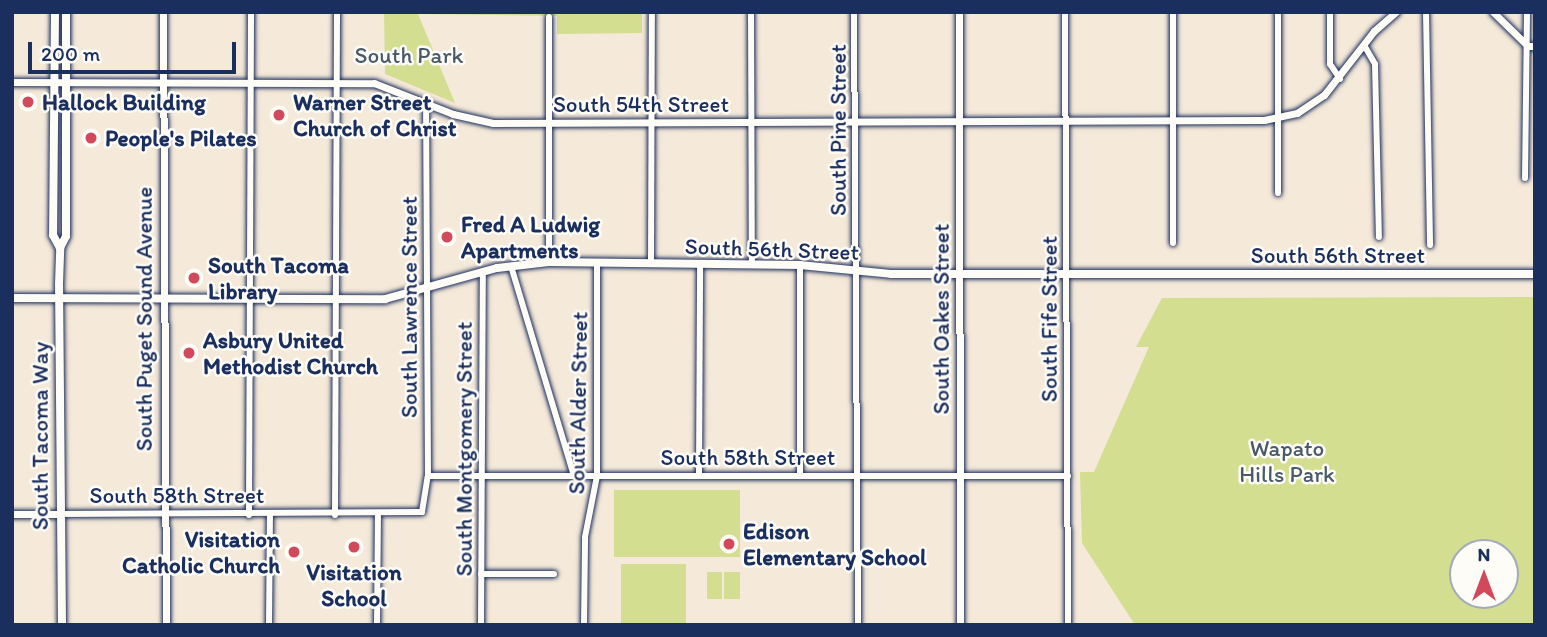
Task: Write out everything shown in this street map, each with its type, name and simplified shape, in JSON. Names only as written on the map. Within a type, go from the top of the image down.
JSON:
[{"type":"main road","name":"South Tacoma Way","points":[[55,12],[54,235],[60,248]]},
{"type":"main road","name":"South Tacoma Way","points":[[62,625],[59,298],[60,248],[66,236],[66,12]]},
{"type":"main road","name":"South 56th Street","points":[[12,298],[396,298],[511,266],[550,262],[752,263],[800,265],[856,272],[1535,274]]},
{"type":"street","name":"South Puget Sound Avenue","points":[[163,12],[166,625]]},
{"type":"street","points":[[249,515],[251,12]]},
{"type":"street","points":[[335,515],[337,12]]},
{"type":"street","points":[[651,264],[652,12]]},
{"type":"street","points":[[751,12],[752,263]]},
{"type":"street","name":"South Pine Street","points":[[854,12],[859,625]]},
{"type":"street","name":"South Oakes Street","points":[[960,12],[961,625]]},
{"type":"street","name":"South Fife Street","points":[[1065,12],[1068,625]]},
{"type":"street","points":[[1173,12],[1173,243]]},
{"type":"street","points":[[1278,12],[1278,193]]},
{"type":"street","points":[[1330,12],[1330,64],[1340,79]]},
{"type":"street","points":[[1278,118],[1316,101],[1340,79],[1364,45],[1395,12]]},
{"type":"street","points":[[1426,12],[1430,245]]},
{"type":"street","points":[[1493,12],[1531,46],[1535,57]]},
{"type":"street","points":[[1525,178],[1531,46],[1527,12]]},
{"type":"street","points":[[549,17],[550,262]]},
{"type":"street","points":[[1364,45],[1375,64],[1379,237]]},
{"type":"street","name":"South 54th Street","points":[[12,82],[337,82],[381,85],[474,120],[548,123],[1174,121],[1278,118]]},
{"type":"street","name":"South Lawrence Street","points":[[423,511],[428,476],[426,102]]},
{"type":"street","name":"South Alder Street","points":[[584,625],[585,537],[597,476],[597,264]]},
{"type":"street","points":[[699,476],[700,264]]},
{"type":"street","points":[[800,265],[800,476]]},
{"type":"street","points":[[511,266],[574,476]]},
{"type":"street","name":"South Montgomery Street","points":[[481,625],[483,273]]},
{"type":"street","name":"South 58th Street","points":[[428,476],[1068,476]]},
{"type":"street","name":"South 58th Street","points":[[12,514],[378,515],[423,511]]},
{"type":"street","points":[[269,625],[270,515]]},
{"type":"street","points":[[377,625],[378,515]]},
{"type":"street","points":[[481,574],[554,574]]},
{"type":"green space","name":"South Park","points":[[384,12],[642,12],[642,33],[557,34],[557,16],[418,14],[455,103],[385,74]]},
{"type":"green space","name":"Wapato Hills Park","points":[[1535,297],[1535,625],[1135,625],[1082,543],[1080,472],[1094,472],[1149,347],[1136,347],[1162,298]]},
{"type":"green space","points":[[614,490],[740,490],[740,557],[614,557]]},
{"type":"green space","points":[[621,564],[686,564],[686,625],[621,625]]},
{"type":"green space","points":[[707,572],[722,572],[722,599],[707,599]]},
{"type":"green space","points":[[724,572],[740,572],[740,599],[724,599]]},
{"type":"place","name":"Hallock Building","points":[[28,102]]},
{"type":"place","name":"Warner Street Church of Christ","points":[[279,115]]},
{"type":"place","name":"People's Pilates","points":[[91,138]]},
{"type":"place","name":"Fred A Ludwig Apartments","points":[[447,237]]},
{"type":"place","name":"South Tacoma Library","points":[[194,278]]},
{"type":"place","name":"Asbury United Methodist Church","points":[[189,353]]},
{"type":"place","name":"Edison Elementary School","points":[[729,544]]},
{"type":"place","name":"Visitation School","points":[[354,547]]},
{"type":"place","name":"Visitation Catholic Church","points":[[294,552]]}]
